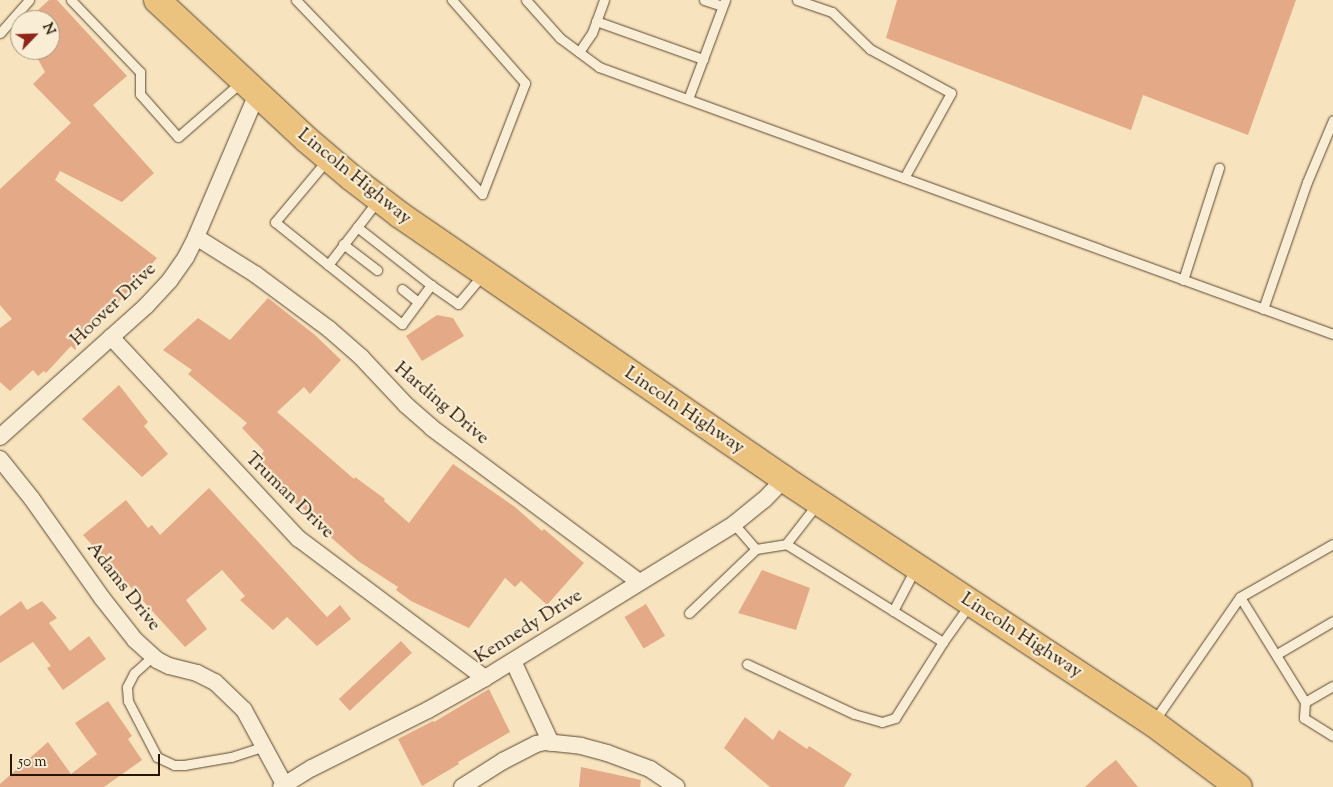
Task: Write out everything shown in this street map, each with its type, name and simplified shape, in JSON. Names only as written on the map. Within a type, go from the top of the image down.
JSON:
[{"type":"main road","name":"Lincoln Highway","points":[[157,0],[328,158],[379,199],[784,479],[1153,723],[1239,787]]},
{"type":"street","name":"Hoover Drive","points":[[0,437],[146,306],[170,280],[186,257],[196,237],[250,87]]},
{"type":"street","name":"Harding Drive","points":[[196,237],[276,288],[329,328],[361,357],[394,394],[432,428],[639,582]]},
{"type":"street","name":"Truman Drive","points":[[111,337],[299,539],[485,678]]},
{"type":"street","name":"Adams Drive","points":[[0,459],[32,499],[135,640],[153,656],[169,666],[197,673],[215,682],[224,688],[244,710],[264,746],[282,786]]},
{"type":"street","name":"Kennedy Drive","points":[[282,786],[485,678],[734,524],[764,500],[784,479]]},
{"type":"street","points":[[512,661],[551,743]]},
{"type":"street","points":[[462,787],[503,761],[536,744],[551,743],[581,746],[607,753],[650,769],[677,787]]},
{"type":"lane","points":[[0,33],[29,0]]},
{"type":"lane","points":[[71,0],[140,72],[140,94],[178,137],[250,87]]},
{"type":"lane","points":[[296,0],[482,194],[525,83],[452,0]]},
{"type":"lane","points":[[526,0],[560,38],[598,67],[1333,334]]},
{"type":"lane","points":[[579,52],[592,33],[604,0]]},
{"type":"lane","points":[[688,99],[723,3],[704,0]]},
{"type":"lane","points":[[796,0],[832,12],[870,49],[951,93],[904,178]]},
{"type":"lane","points":[[596,21],[703,59]]},
{"type":"lane","points":[[1263,309],[1307,182],[1333,120]]},
{"type":"lane","points":[[328,158],[275,222],[402,324],[431,285]]},
{"type":"lane","points":[[1183,280],[1219,168]]},
{"type":"lane","points":[[328,265],[379,199]]},
{"type":"lane","points":[[357,226],[458,304],[484,273]]},
{"type":"lane","points":[[343,244],[377,270]]},
{"type":"lane","points":[[402,289],[418,302]]},
{"type":"lane","points":[[786,544],[819,502]]},
{"type":"lane","points":[[734,524],[756,549]]},
{"type":"lane","points":[[689,614],[756,549],[786,544],[943,642]]},
{"type":"lane","points":[[1153,723],[1240,597],[1333,544]]},
{"type":"lane","points":[[893,611],[917,567]]},
{"type":"lane","points":[[1240,597],[1305,702],[1304,718],[1333,736]]},
{"type":"lane","points":[[747,664],[854,714],[882,722],[895,718],[943,642],[971,603]]},
{"type":"lane","points":[[1277,654],[1333,621]]},
{"type":"lane","points":[[153,656],[134,673],[127,687],[128,701],[157,757],[174,766],[184,765],[231,757],[264,746]]},
{"type":"lane","points":[[1305,702],[1333,686]]},
{"type":"building","points":[[49,0],[57,0],[127,76],[93,105],[154,173],[122,202],[60,171],[55,180],[157,258],[101,322],[95,317],[75,350],[71,346],[46,373],[44,371],[38,376],[33,370],[10,391],[0,382],[0,328],[12,319],[0,305],[0,189],[71,123],[33,84],[45,72],[38,60],[60,60],[60,10],[38,10]]},
{"type":"building","points":[[897,0],[1296,0],[1248,135],[1143,95],[1131,130],[886,38]]},
{"type":"building","points":[[268,298],[315,335],[341,360],[310,394],[304,387],[277,412],[354,479],[355,477],[385,499],[384,501],[409,523],[453,464],[515,507],[542,531],[544,529],[584,563],[547,605],[521,581],[515,587],[505,578],[469,628],[411,601],[396,590],[398,587],[358,561],[319,527],[318,529],[305,520],[310,514],[279,490],[282,487],[255,462],[264,451],[242,428],[247,423],[188,374],[192,370],[163,350],[198,318],[230,340]]},
{"type":"building","points":[[437,315],[453,318],[464,336],[422,361],[406,336]]},
{"type":"building","points":[[119,385],[148,422],[144,426],[168,454],[142,477],[82,419]]},
{"type":"building","points":[[209,488],[327,617],[340,605],[351,619],[317,646],[287,617],[273,630],[240,600],[245,596],[222,570],[186,600],[207,629],[185,647],[83,535],[126,500],[148,528],[152,525],[160,535]]},
{"type":"building","points":[[762,570],[810,588],[796,630],[738,613]]},
{"type":"building","points":[[21,601],[27,610],[42,601],[57,618],[49,623],[70,651],[89,636],[106,659],[63,690],[47,668],[51,666],[33,642],[0,663],[0,616]]},
{"type":"building","points":[[646,604],[665,636],[644,649],[625,617]]},
{"type":"building","points":[[401,641],[412,653],[350,711],[339,699]]},
{"type":"building","points":[[489,689],[510,732],[458,762],[459,764],[422,786],[398,739],[434,722]]},
{"type":"building","points":[[108,701],[132,736],[128,739],[142,760],[104,787],[0,787],[0,784],[48,742],[71,774],[97,754],[75,723]]},
{"type":"building","points":[[745,717],[773,740],[779,730],[807,749],[809,746],[852,774],[844,787],[770,787],[724,748]]},
{"type":"building","points":[[1116,760],[1138,787],[1085,787],[1102,771]]},
{"type":"building","points":[[581,767],[641,780],[640,787],[579,787]]}]
